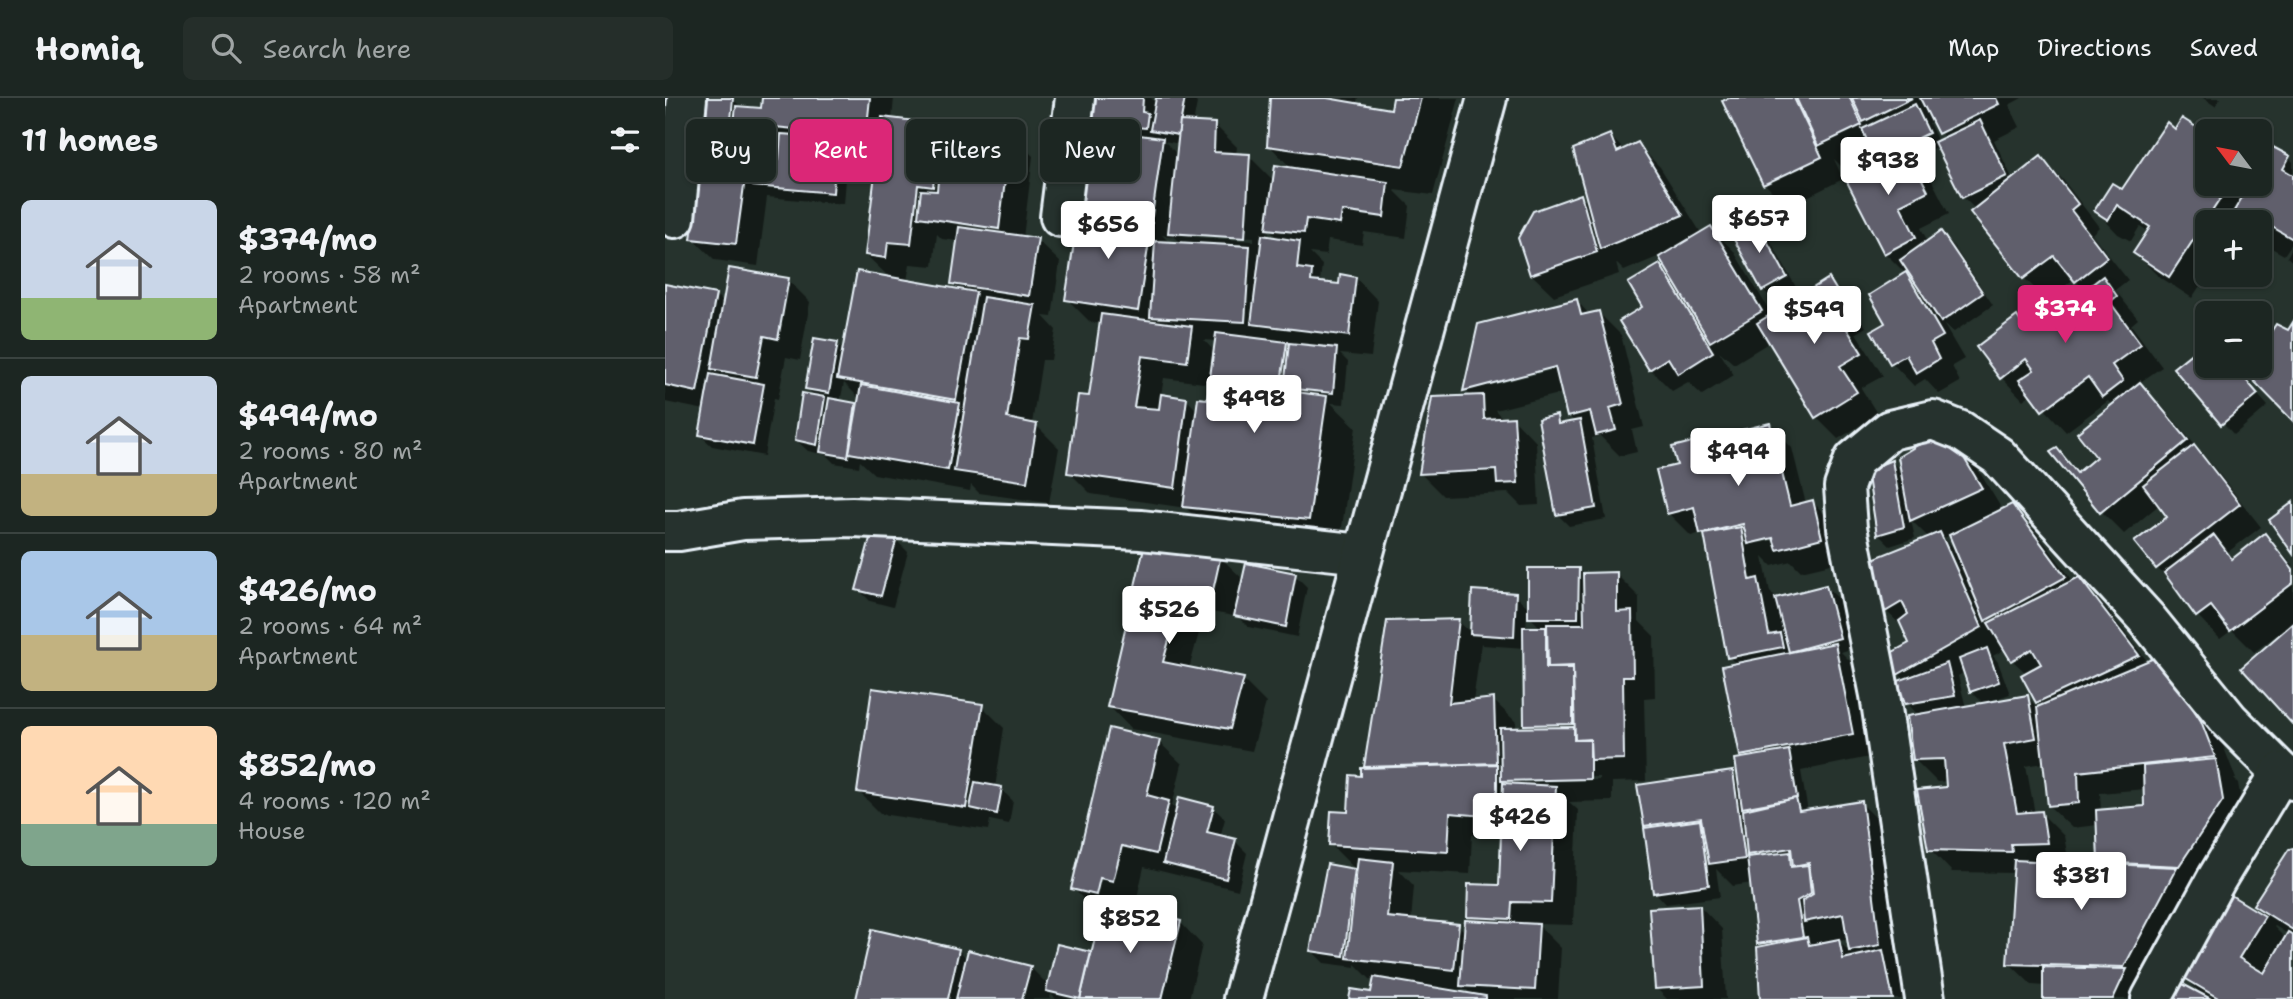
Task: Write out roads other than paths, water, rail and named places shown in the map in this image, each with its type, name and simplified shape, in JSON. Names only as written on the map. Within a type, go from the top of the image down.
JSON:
[{"type":"street","points":[[675,218],[687,98]]},
{"type":"street","points":[[1060,217],[1075,98]]},
{"type":"street","points":[[1243,999],[1487,98]]},
{"type":"street","points":[[1925,999],[1880,695],[1847,528],[1844,487],[1854,460],[1890,430],[1933,420],[1961,431],[1998,456],[2147,619],[2229,720],[2287,776],[2215,880],[2151,999]]},
{"type":"street","points":[[665,531],[743,520],[852,517],[1142,530],[1362,554]]}]
